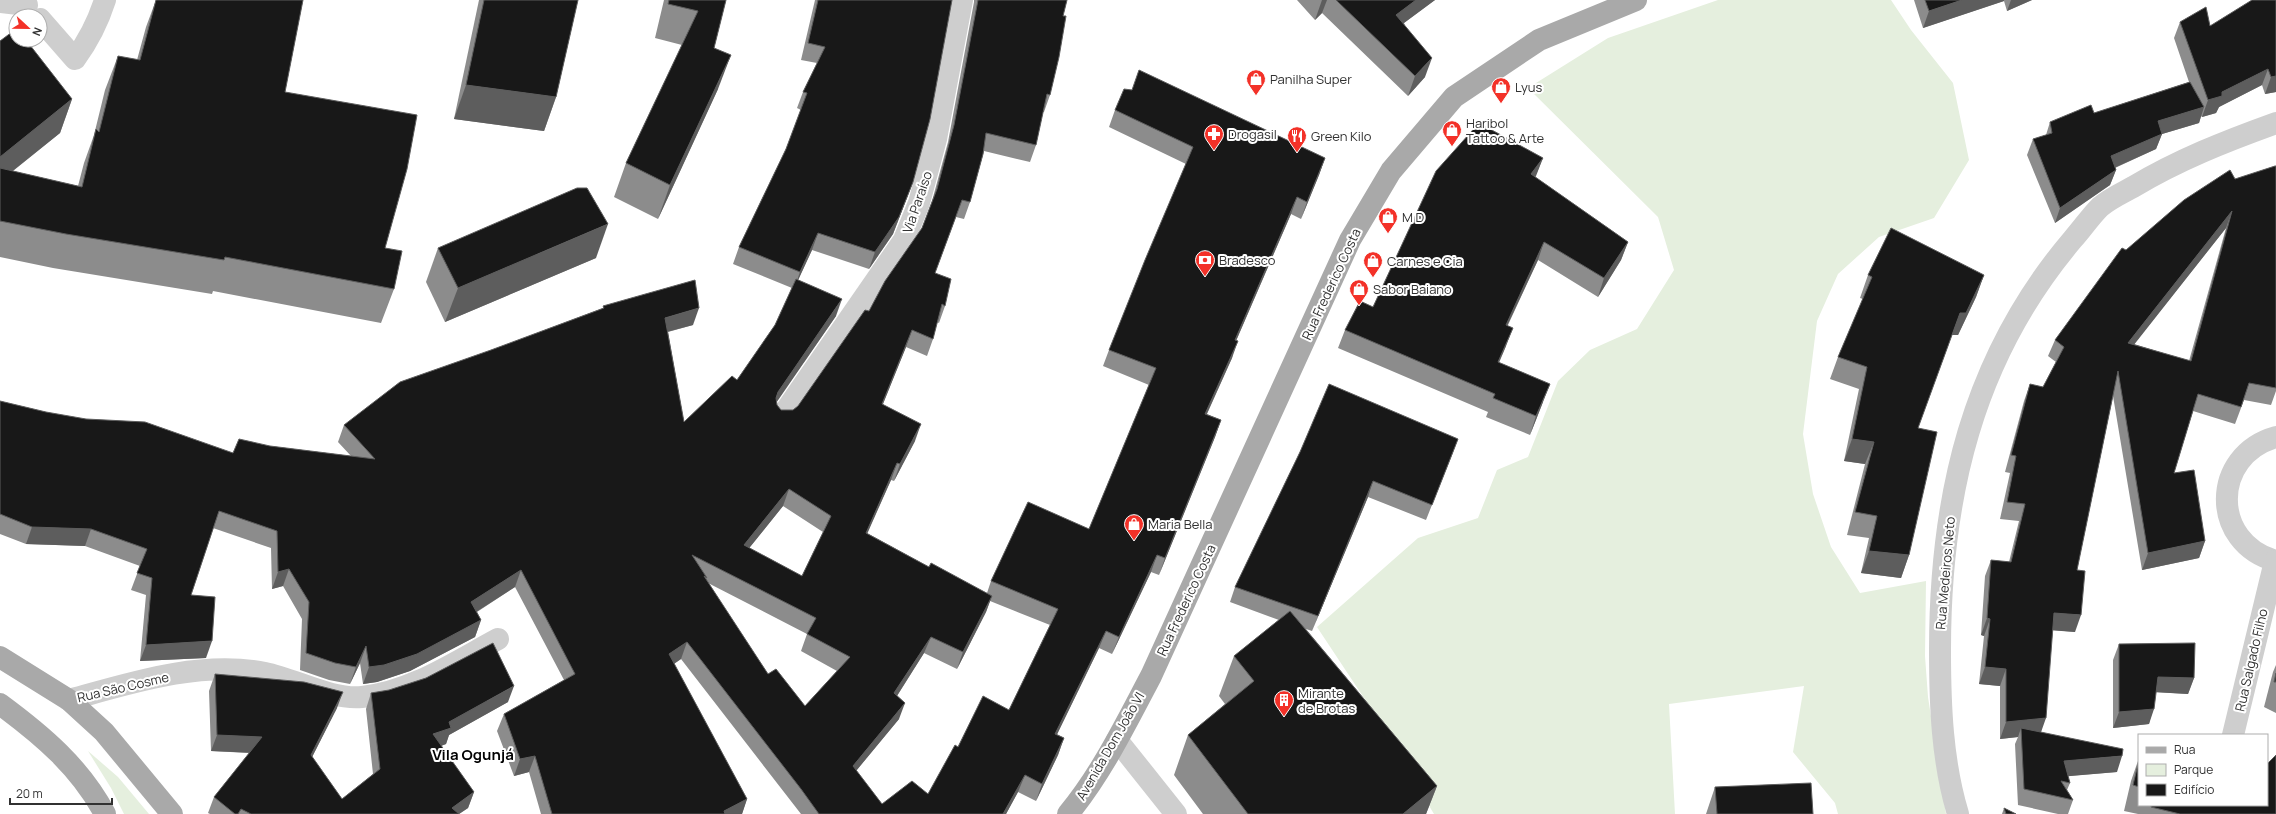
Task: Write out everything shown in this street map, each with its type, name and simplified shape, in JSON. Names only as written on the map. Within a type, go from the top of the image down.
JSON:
[{"type":"main road","name":"Rua Frederico Costa","points":[[1151,676],[1350,240],[1391,171],[1454,97],[1539,40],[1636,0]]},
{"type":"main road","points":[[0,657],[69,700],[104,732],[172,814]]},
{"type":"main road","name":"Avenida Dom João VI","points":[[1068,814],[1082,797],[1117,740],[1151,676]]},
{"type":"main road","points":[[0,704],[40,734],[73,765],[105,814]]},
{"type":"street","points":[[48,27],[75,59],[95,28],[105,0]]},
{"type":"street","name":"Via Paraíso","points":[[782,416],[904,240],[919,203],[936,140],[962,0]]},
{"type":"street","points":[[0,2],[26,8]]},
{"type":"street","name":"Rua Medeiros Neto","points":[[1958,814],[1952,793],[1940,710],[1940,612],[1946,533],[1960,459],[1984,384],[2017,315],[2058,257],[2102,205],[2160,171],[2217,144],[2276,123]]},
{"type":"street","points":[[2275,561],[2254,552],[2238,537],[2228,516],[2226,494],[2232,472],[2244,454],[2263,441],[2276,437]]},
{"type":"street","name":"Rua Salgado Filho","points":[[2233,734],[2275,561]]},
{"type":"street","name":"Rua São Cosme","points":[[69,700],[145,679],[228,670],[265,673],[342,696],[367,696],[382,694],[421,680],[498,639]]},
{"type":"street","points":[[1117,740],[1176,814]]},
{"type":"green space","points":[[1718,0],[1891,0],[1911,30],[1953,83],[1969,160],[1934,218],[1879,237],[1838,274],[1817,321],[1803,434],[1813,494],[1831,547],[1860,593],[1926,581],[1925,656],[1928,697],[1946,814],[1838,814],[1835,803],[1793,752],[1804,686],[1669,704],[1675,814],[1434,814],[1366,701],[1317,627],[1418,538],[1478,518],[1497,470],[1528,457],[1558,381],[1590,350],[1637,329],[1674,270],[1658,217],[1528,88],[1608,38]]},
{"type":"green space","points":[[88,751],[118,777],[149,814],[124,814],[111,788]]},
{"type":"building","points":[[156,0],[303,0],[285,92],[417,115],[407,169],[385,248],[402,251],[394,289],[225,257],[224,260],[66,234],[0,221],[0,168],[82,187],[96,129],[99,132],[118,56],[140,60]]},
{"type":"building","points":[[484,0],[578,0],[556,97],[466,85]]},
{"type":"building","points":[[669,0],[726,0],[714,48],[731,55],[670,185],[626,163],[698,11],[668,4]]},
{"type":"building","points":[[818,0],[952,0],[930,119],[913,182],[899,217],[875,252],[818,233],[800,272],[739,247],[786,149],[807,93],[803,92],[825,47],[808,43]]},
{"type":"building","points":[[978,0],[1067,0],[1063,16],[1066,16],[1059,57],[1050,95],[1047,94],[1036,145],[986,133],[983,154],[970,202],[962,200],[935,273],[951,279],[945,306],[942,304],[933,339],[912,330],[882,404],[921,424],[900,464],[897,463],[866,533],[929,567],[931,563],[992,596],[963,652],[931,637],[894,693],[905,703],[853,766],[882,804],[912,781],[928,794],[955,745],[958,747],[983,696],[1009,710],[1058,609],[991,581],[1028,502],[1089,529],[1156,368],[1109,350],[1193,147],[1115,110],[1124,89],[1132,90],[1139,70],[1325,158],[1307,202],[1297,197],[1235,340],[1238,341],[1205,414],[1221,420],[1165,558],[1157,555],[1119,637],[1106,631],[1055,734],[1064,738],[1042,784],[1025,775],[1003,814],[819,814],[687,642],[669,654],[747,799],[724,811],[725,814],[552,814],[535,756],[520,759],[504,714],[575,674],[521,570],[471,602],[481,620],[417,654],[384,665],[369,667],[366,646],[356,667],[335,663],[306,653],[309,602],[289,569],[278,572],[277,531],[219,511],[191,595],[215,597],[212,641],[146,645],[152,578],[137,573],[147,549],[91,529],[32,527],[0,514],[0,401],[46,412],[86,419],[145,422],[233,453],[239,439],[270,446],[375,459],[344,425],[400,382],[604,308],[603,306],[695,280],[699,308],[665,318],[684,422],[732,376],[737,380],[775,325],[796,279],[842,299],[778,392],[776,398],[777,405],[781,410],[793,410],[798,406],[865,310],[869,311],[885,281],[922,228],[937,189],[954,125]],"holes":[[[789,489],[831,516],[802,576],[744,545]],[[692,555],[816,618],[807,634],[850,657],[805,706],[776,669],[768,674]]]},
{"type":"building","points":[[1336,0],[1416,0],[1396,15],[1432,58],[1415,76]]},
{"type":"building","points":[[1925,0],[1962,0],[1929,11]]},
{"type":"building","points":[[2252,0],[2276,0],[2276,76],[2271,77],[2268,69],[2222,92],[2222,96],[2208,100],[2180,22],[2206,7],[2210,26]]},
{"type":"building","points":[[8,35],[8,48],[32,48],[72,99],[0,157],[0,41]]},
{"type":"building","points":[[2190,82],[2204,107],[2158,121],[2162,134],[2111,156],[2116,170],[2060,208],[2033,139],[2052,133],[2050,122],[2091,105],[2094,113]]},
{"type":"building","points":[[1479,123],[1543,158],[1531,174],[1628,242],[1604,278],[1544,242],[1506,325],[1513,328],[1498,362],[1550,384],[1536,416],[1493,398],[1495,394],[1345,330],[1360,301],[1373,307],[1436,171]]},
{"type":"building","points":[[2276,166],[2276,388],[2249,383],[2241,407],[2198,394],[2174,473],[2194,470],[2205,541],[2148,553],[2118,371],[2077,570],[2085,571],[2081,615],[2054,613],[2046,718],[2006,722],[2006,669],[1985,667],[1990,619],[1987,618],[1991,560],[2011,562],[2025,504],[2007,502],[2016,456],[2011,455],[2030,384],[2043,387],[2064,347],[2055,340],[2122,248],[2126,250],[2184,200],[2230,170],[2235,179]],"holes":[[[2232,211],[2191,361],[2128,343]]]},
{"type":"building","points":[[577,188],[587,188],[608,224],[458,288],[438,248]]},
{"type":"building","points":[[1891,228],[1984,275],[1966,313],[1960,313],[1918,428],[1937,432],[1909,555],[1869,551],[1877,516],[1855,512],[1874,442],[1852,439],[1867,367],[1838,357],[1872,277],[1868,275]]},
{"type":"building","points":[[1329,384],[1458,439],[1432,505],[1373,481],[1318,616],[1235,587],[1300,452]]},
{"type":"building","points":[[1290,611],[1437,786],[1403,814],[1248,814],[1188,735],[1254,681],[1234,656]]},
{"type":"building","points":[[493,643],[514,686],[449,722],[451,728],[433,734],[474,792],[452,808],[459,814],[251,814],[241,809],[238,814],[235,814],[214,797],[262,737],[217,735],[215,674],[304,682],[343,692],[311,755],[342,799],[380,769],[371,693],[389,690],[426,678]]},
{"type":"building","points":[[2195,643],[2194,678],[2158,677],[2154,709],[2119,712],[2119,644]]},
{"type":"building","points":[[2021,728],[2123,749],[2122,756],[2064,761],[2070,783],[2061,781],[2073,800],[2024,789]]},
{"type":"building","points":[[2276,755],[2276,814],[2180,814],[2151,807],[2268,806],[2268,763]]},
{"type":"building","points":[[2138,764],[2138,787],[2133,785]]},
{"type":"building","points":[[1811,783],[1813,814],[1717,814],[1715,787]]},
{"type":"building","points":[[2004,808],[2016,814],[2006,814]]},
{"type":"place","name":"Panilha Super","points":[[1256,96]]},
{"type":"place","name":"Lyus","points":[[1501,104]]},
{"type":"place","name":"Haribol Tattoo & Arte","points":[[1452,147]]},
{"type":"place","name":"Drogasil","points":[[1214,151]]},
{"type":"place","name":"Green Kilo","points":[[1297,153]]},
{"type":"place","name":"M D","points":[[1388,234]]},
{"type":"place","name":"Bradesco","points":[[1205,277]]},
{"type":"place","name":"Carnes e Cia","points":[[1373,278]]},
{"type":"place","name":"Sabor Baiano","points":[[1359,306]]},
{"type":"place","name":"Maria Bella","points":[[1134,541]]},
{"type":"place","name":"Mirante de Brotas","points":[[1284,717]]},
{"type":"district","name":"Vila Ogunjá","points":[[473,755]]}]
